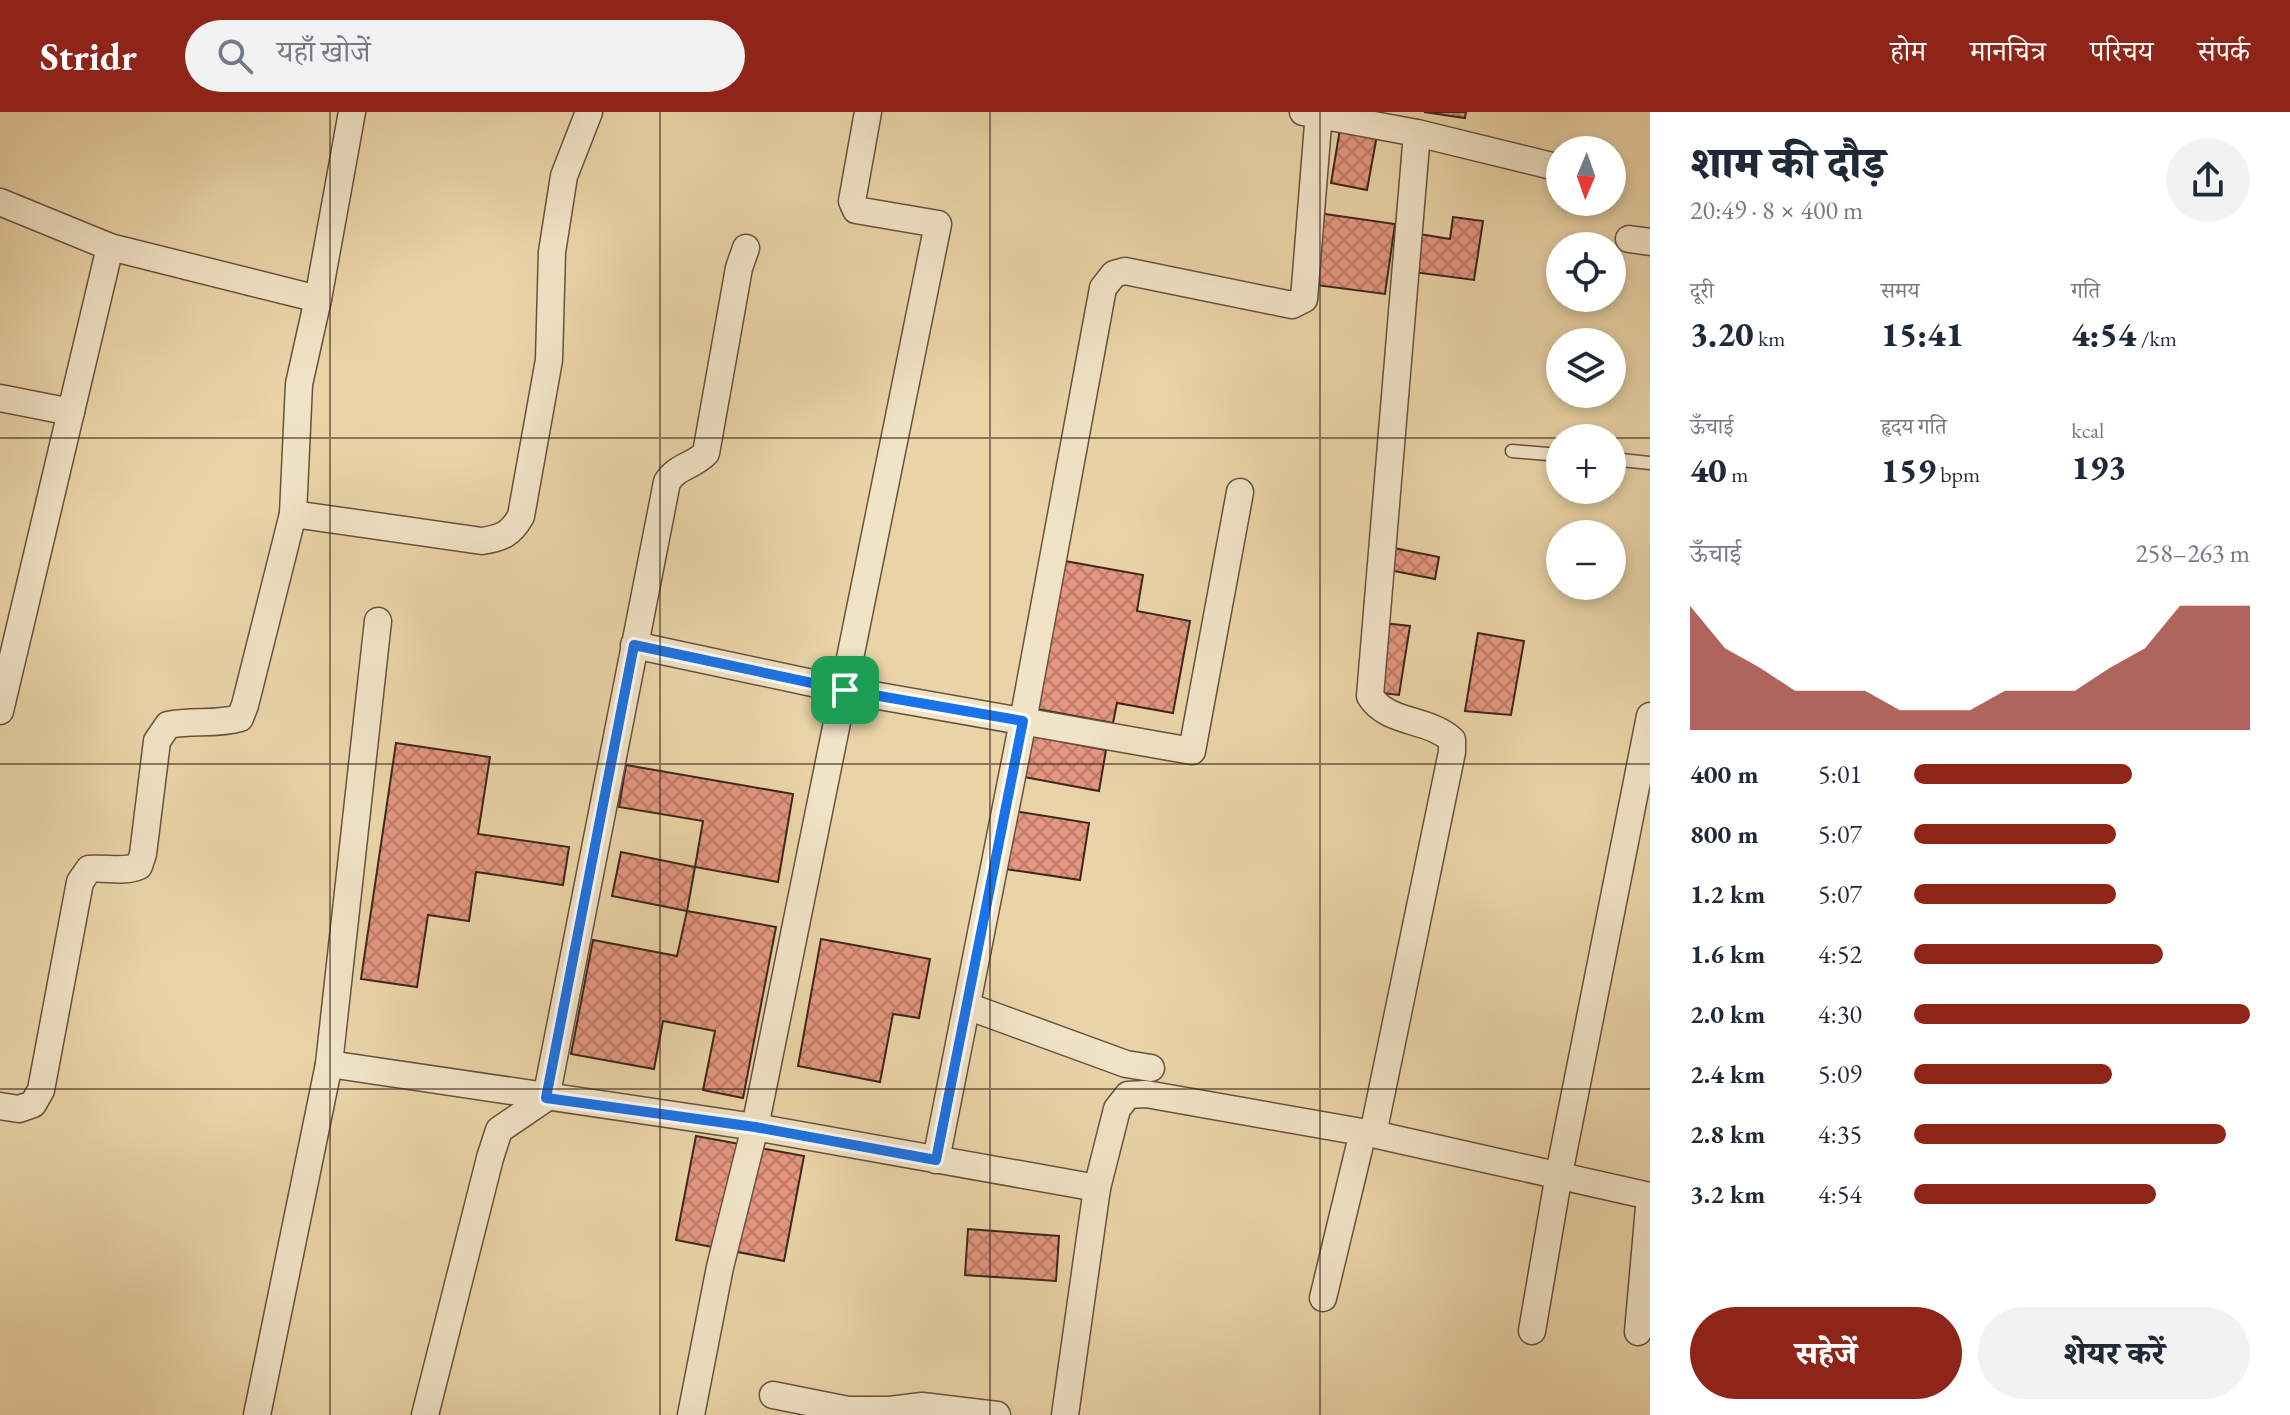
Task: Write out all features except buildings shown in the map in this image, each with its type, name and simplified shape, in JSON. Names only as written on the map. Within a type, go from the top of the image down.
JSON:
[{"type":"street","points":[[0,1106],[19,1109],[33,1104],[41,1090],[80,882],[89,869],[105,867],[128,871],[139,866],[157,741],[168,725],[189,721],[223,723],[240,718],[293,514],[299,384],[352,112]]},
{"type":"street","points":[[293,514],[482,541],[512,532],[521,516],[549,360],[552,252],[564,176],[589,112]]},
{"type":"street","points":[[691,1415],[720,1267],[755,1127],[938,224],[856,210],[852,201],[868,112]]},
{"type":"street","points":[[936,1160],[1023,721],[1103,288],[1114,274],[1125,271],[1299,304],[1304,299],[1314,113],[1417,133],[1546,165]]},
{"type":"street","points":[[1323,1298],[1368,1133],[1452,752],[1452,740],[1444,722],[1385,712],[1370,696],[1417,133]]},
{"type":"street","points":[[0,202],[110,247],[318,299]]},
{"type":"street","points":[[0,711],[110,247]]},
{"type":"street","points":[[425,1415],[499,1130],[546,1098],[667,482],[673,472],[698,462],[706,453],[739,268],[746,248]]},
{"type":"street","points":[[0,398],[71,412]]},
{"type":"street","points":[[634,645],[845,690],[1192,751],[1240,492]]},
{"type":"street","points":[[257,1415],[329,1064],[378,621]]},
{"type":"street","points":[[1532,1331],[1559,1174],[1650,716]]},
{"type":"street","points":[[967,1006],[1126,1064],[1151,1068]]},
{"type":"street","points":[[329,1064],[755,1127],[1097,1188]]},
{"type":"street","points":[[1065,1415],[1097,1188],[1117,1109],[1128,1095],[1146,1094],[1368,1133],[1650,1196],[1638,1332]]},
{"type":"street","points":[[773,1395],[848,1410],[922,1406],[997,1415]]},
{"type":"lane","points":[[1512,451],[1546,454]]},
{"type":"lane","points":[[1626,460],[1650,463]]},
{"type":"route","points":[[634,645],[845,690],[1023,721],[936,1160],[755,1127],[546,1098],[634,645]]}]
